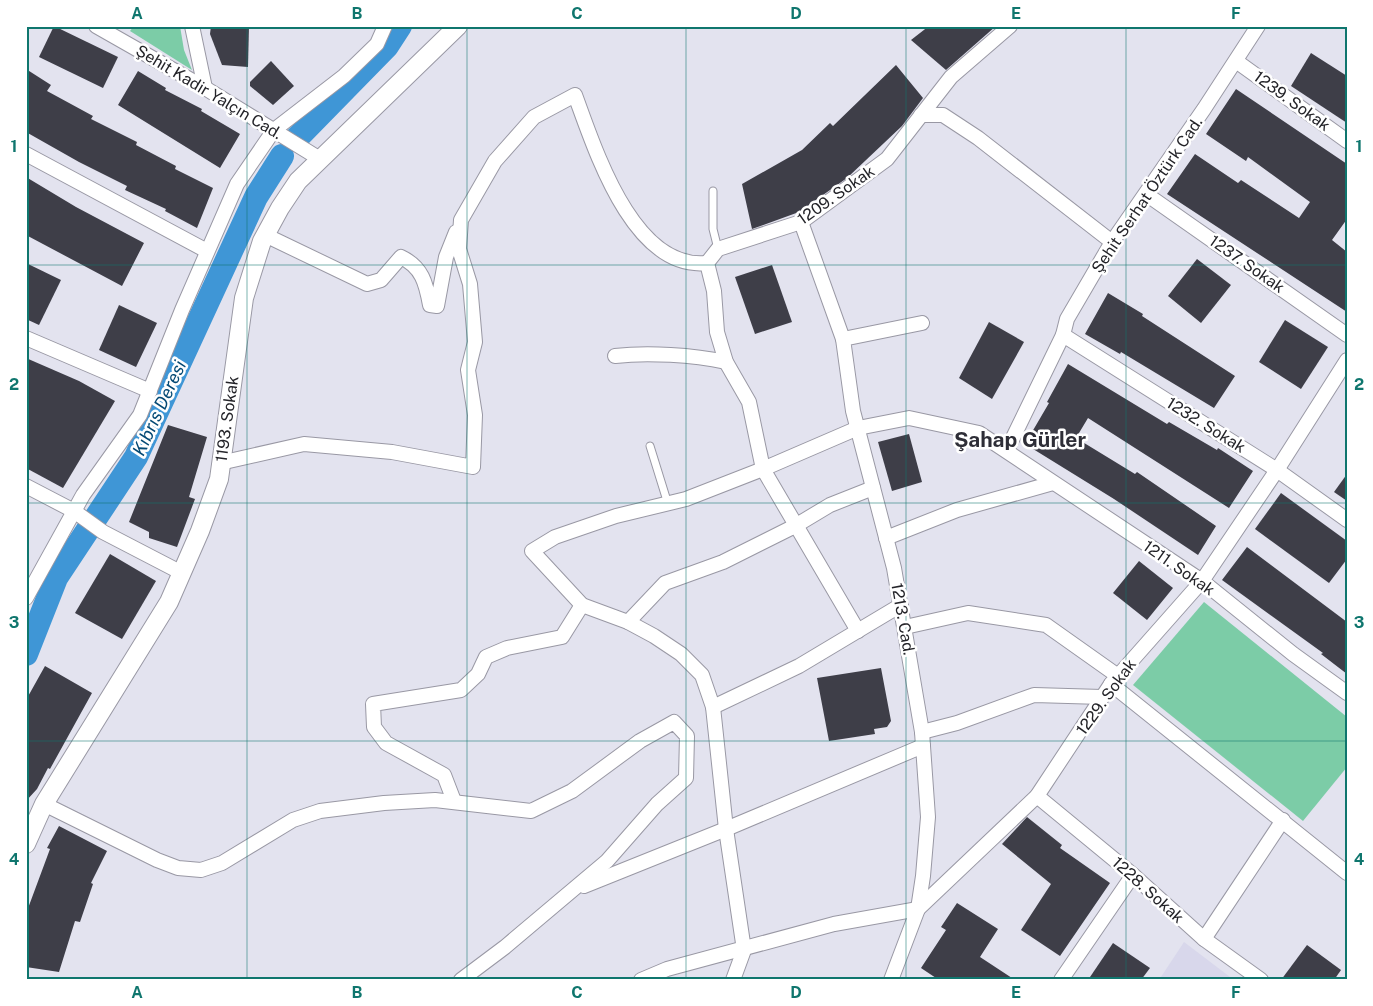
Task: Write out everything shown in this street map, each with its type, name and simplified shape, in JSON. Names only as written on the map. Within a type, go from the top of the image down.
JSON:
[{"type":"street","name":"Şehit Kadir Yalçın Cad.","points":[[96,26],[206,88],[320,160]]},
{"type":"street","points":[[192,26],[206,88]]},
{"type":"street","points":[[26,598],[75,512],[140,415],[207,251],[237,184],[274,130],[344,76],[377,44],[385,26]]},
{"type":"street","name":"1209. Sokak","points":[[718,249],[801,222],[887,159],[951,77],[1010,26]]},
{"type":"street","name":"Şehit Serhat Öztürk Cad.","points":[[1007,450],[1063,335],[1067,318],[1112,242],[1258,26]]},
{"type":"street","name":"1193. Sokak","points":[[27,840],[44,804],[169,602],[212,501],[219,479],[244,298],[265,235],[298,181],[455,27]]},
{"type":"street","name":"1239. Sokak","points":[[1236,61],[1347,141]]},
{"type":"street","points":[[265,235],[367,284],[382,280],[400,257],[413,263],[425,285],[430,305],[437,306],[446,257],[461,220],[495,161],[534,117],[575,95],[598,158],[622,204],[644,237],[662,252],[694,264],[707,263],[718,249]]},
{"type":"street","points":[[921,115],[943,115],[978,138],[1112,242]]},
{"type":"street","points":[[26,154],[207,251]]},
{"type":"street","name":"1237. Sokak","points":[[1146,194],[1347,335]]},
{"type":"street","points":[[220,463],[304,444],[392,452],[473,467],[475,415],[468,370],[475,342],[470,284],[459,249],[461,220]]},
{"type":"street","name":"1213. Cad.","points":[[801,222],[843,339],[858,428],[901,605],[922,739],[928,816],[918,909],[893,979]]},
{"type":"street","points":[[707,263],[714,291],[717,332],[726,362],[749,402],[764,469],[795,526],[858,631]]},
{"type":"street","points":[[843,339],[922,323]]},
{"type":"street","name":"1232. Sokak","points":[[1063,335],[1278,470],[1347,520]]},
{"type":"street","points":[[26,338],[150,391]]},
{"type":"street","points":[[615,356],[632,354],[726,362]]},
{"type":"street","name":"1229. Sokak","points":[[918,909],[1037,796],[1114,680],[1202,582],[1278,470],[1347,360]]},
{"type":"street","name":"1211. Sokak","points":[[582,604],[532,551],[564,534],[616,516],[686,499],[764,469],[858,428],[909,418],[979,432],[1202,582],[1293,654],[1347,693]]},
{"type":"street","points":[[886,538],[957,510],[1053,483]]},
{"type":"street","points":[[26,486],[75,512],[104,532],[182,573]]},
{"type":"street","points":[[628,622],[665,583],[723,562],[795,526],[830,505],[873,488]]},
{"type":"street","points":[[454,801],[444,775],[386,743],[374,727],[373,704],[461,690],[478,674],[486,657],[507,648],[562,637],[582,604],[628,622],[681,654],[702,675],[713,707],[726,829],[744,950],[733,980]]},
{"type":"street","points":[[713,707],[799,666],[901,605]]},
{"type":"street","points":[[905,627],[968,613],[1046,625],[1346,870]]},
{"type":"street","points":[[572,891],[726,829],[957,723],[1034,695],[1102,697]]},
{"type":"street","points":[[44,804],[157,860],[178,868],[201,870],[222,863],[293,820],[320,811],[384,803],[454,801],[490,808],[531,811],[572,791],[640,741],[674,722],[687,736],[686,778],[657,804],[607,861],[462,980]]},
{"type":"street","name":"1228. Sokak","points":[[1037,796],[1134,875],[1204,939],[1261,980]]},
{"type":"street","points":[[1204,939],[1283,820]]},
{"type":"street","points":[[1061,980],[1134,875]]},
{"type":"street","points":[[640,980],[668,974],[834,924],[918,909]]},
{"type":"lane","points":[[713,191],[713,229],[718,249]]},
{"type":"lane","points":[[650,446],[668,504]]},
{"type":"shaded area","points":[[1184,942],[1234,980],[1159,980]]},
{"type":"green space","points":[[134,26],[180,26],[184,50],[192,70],[130,31]]},
{"type":"green space","points":[[1204,602],[1347,717],[1347,767],[1303,821],[1133,685]]},
{"type":"building","points":[[54,26],[118,57],[103,88],[39,57]]},
{"type":"building","points":[[211,26],[249,26],[248,67],[222,65],[210,34]]},
{"type":"building","points":[[929,26],[996,26],[946,70],[911,40]]},
{"type":"building","points":[[1311,53],[1347,76],[1347,123],[1291,86]]},
{"type":"building","points":[[271,61],[294,86],[273,105],[250,86],[250,82]]},
{"type":"building","points":[[896,65],[923,98],[902,126],[847,178],[799,212],[752,229],[742,184],[802,150],[830,123],[833,126]]},
{"type":"building","points":[[26,69],[51,85],[47,91],[93,116],[91,119],[137,142],[136,145],[176,166],[175,169],[213,188],[197,228],[165,211],[166,209],[125,190],[127,186],[26,132]]},
{"type":"building","points":[[138,71],[166,88],[165,90],[202,109],[201,111],[240,134],[220,168],[118,105]]},
{"type":"building","points":[[1236,89],[1347,164],[1347,219],[1332,240],[1347,252],[1347,312],[1167,194],[1195,154],[1238,183],[1241,180],[1299,218],[1310,202],[1248,157],[1246,161],[1206,134]]},
{"type":"building","points":[[26,177],[76,207],[144,243],[122,286],[26,235]]},
{"type":"building","points":[[1197,259],[1231,285],[1201,323],[1168,296]]},
{"type":"building","points":[[26,263],[61,280],[39,325],[26,319]]},
{"type":"building","points":[[772,265],[792,322],[755,334],[735,277]]},
{"type":"building","points":[[1108,293],[1143,314],[1142,316],[1235,376],[1214,408],[1121,352],[1120,354],[1085,334]]},
{"type":"building","points":[[119,305],[157,323],[136,367],[99,350]]},
{"type":"building","points":[[1285,320],[1328,347],[1301,389],[1259,362]]},
{"type":"building","points":[[989,322],[1024,342],[992,399],[959,378]]},
{"type":"building","points":[[26,358],[79,381],[115,401],[63,488],[26,468]]},
{"type":"building","points":[[1068,364],[1167,424],[1169,422],[1217,450],[1218,448],[1253,471],[1229,508],[1088,418],[1076,438],[1135,474],[1137,472],[1216,526],[1198,555],[1114,499],[1025,444],[1049,403],[1047,402]]},
{"type":"building","points":[[168,425],[207,437],[189,497],[195,499],[177,547],[149,538],[149,532],[129,522]]},
{"type":"building","points":[[909,434],[922,482],[892,491],[878,442]]},
{"type":"building","points":[[1347,474],[1347,501],[1334,492]]},
{"type":"building","points":[[1281,493],[1347,541],[1347,559],[1329,583],[1255,529]]},
{"type":"building","points":[[1247,547],[1347,622],[1347,674],[1321,654],[1323,653],[1222,580]]},
{"type":"building","points":[[110,554],[156,581],[122,639],[75,613]]},
{"type":"building","points":[[1139,561],[1173,588],[1147,620],[1113,593]]},
{"type":"building","points":[[45,666],[92,693],[50,769],[48,768],[37,789],[26,801],[26,700]]},
{"type":"building","points":[[881,668],[891,721],[887,727],[874,729],[875,734],[829,741],[817,678]]},
{"type":"building","points":[[1027,817],[1062,845],[1060,848],[1110,883],[1060,956],[1021,930],[1051,884],[1002,844]]},
{"type":"building","points":[[59,826],[107,851],[91,883],[93,884],[80,922],[75,921],[59,972],[26,967],[26,926],[29,912],[27,911],[50,849],[47,848]]},
{"type":"building","points":[[957,903],[998,929],[980,957],[1015,980],[939,980],[921,968],[946,930],[941,927]]},
{"type":"building","points":[[1113,943],[1150,968],[1141,980],[1088,980]]},
{"type":"building","points":[[1307,945],[1341,970],[1334,980],[1281,980]]},
{"type":"waterway","name":"Kıbrıs Deresi","points":[[296,139],[387,46],[400,26]]},
{"type":"waterway","name":"Kıbrıs Deresi","points":[[26,654],[56,578],[136,457],[256,197],[282,156]]},
{"type":"district","name":"Şahap Gürler","points":[[1020,439]]}]
